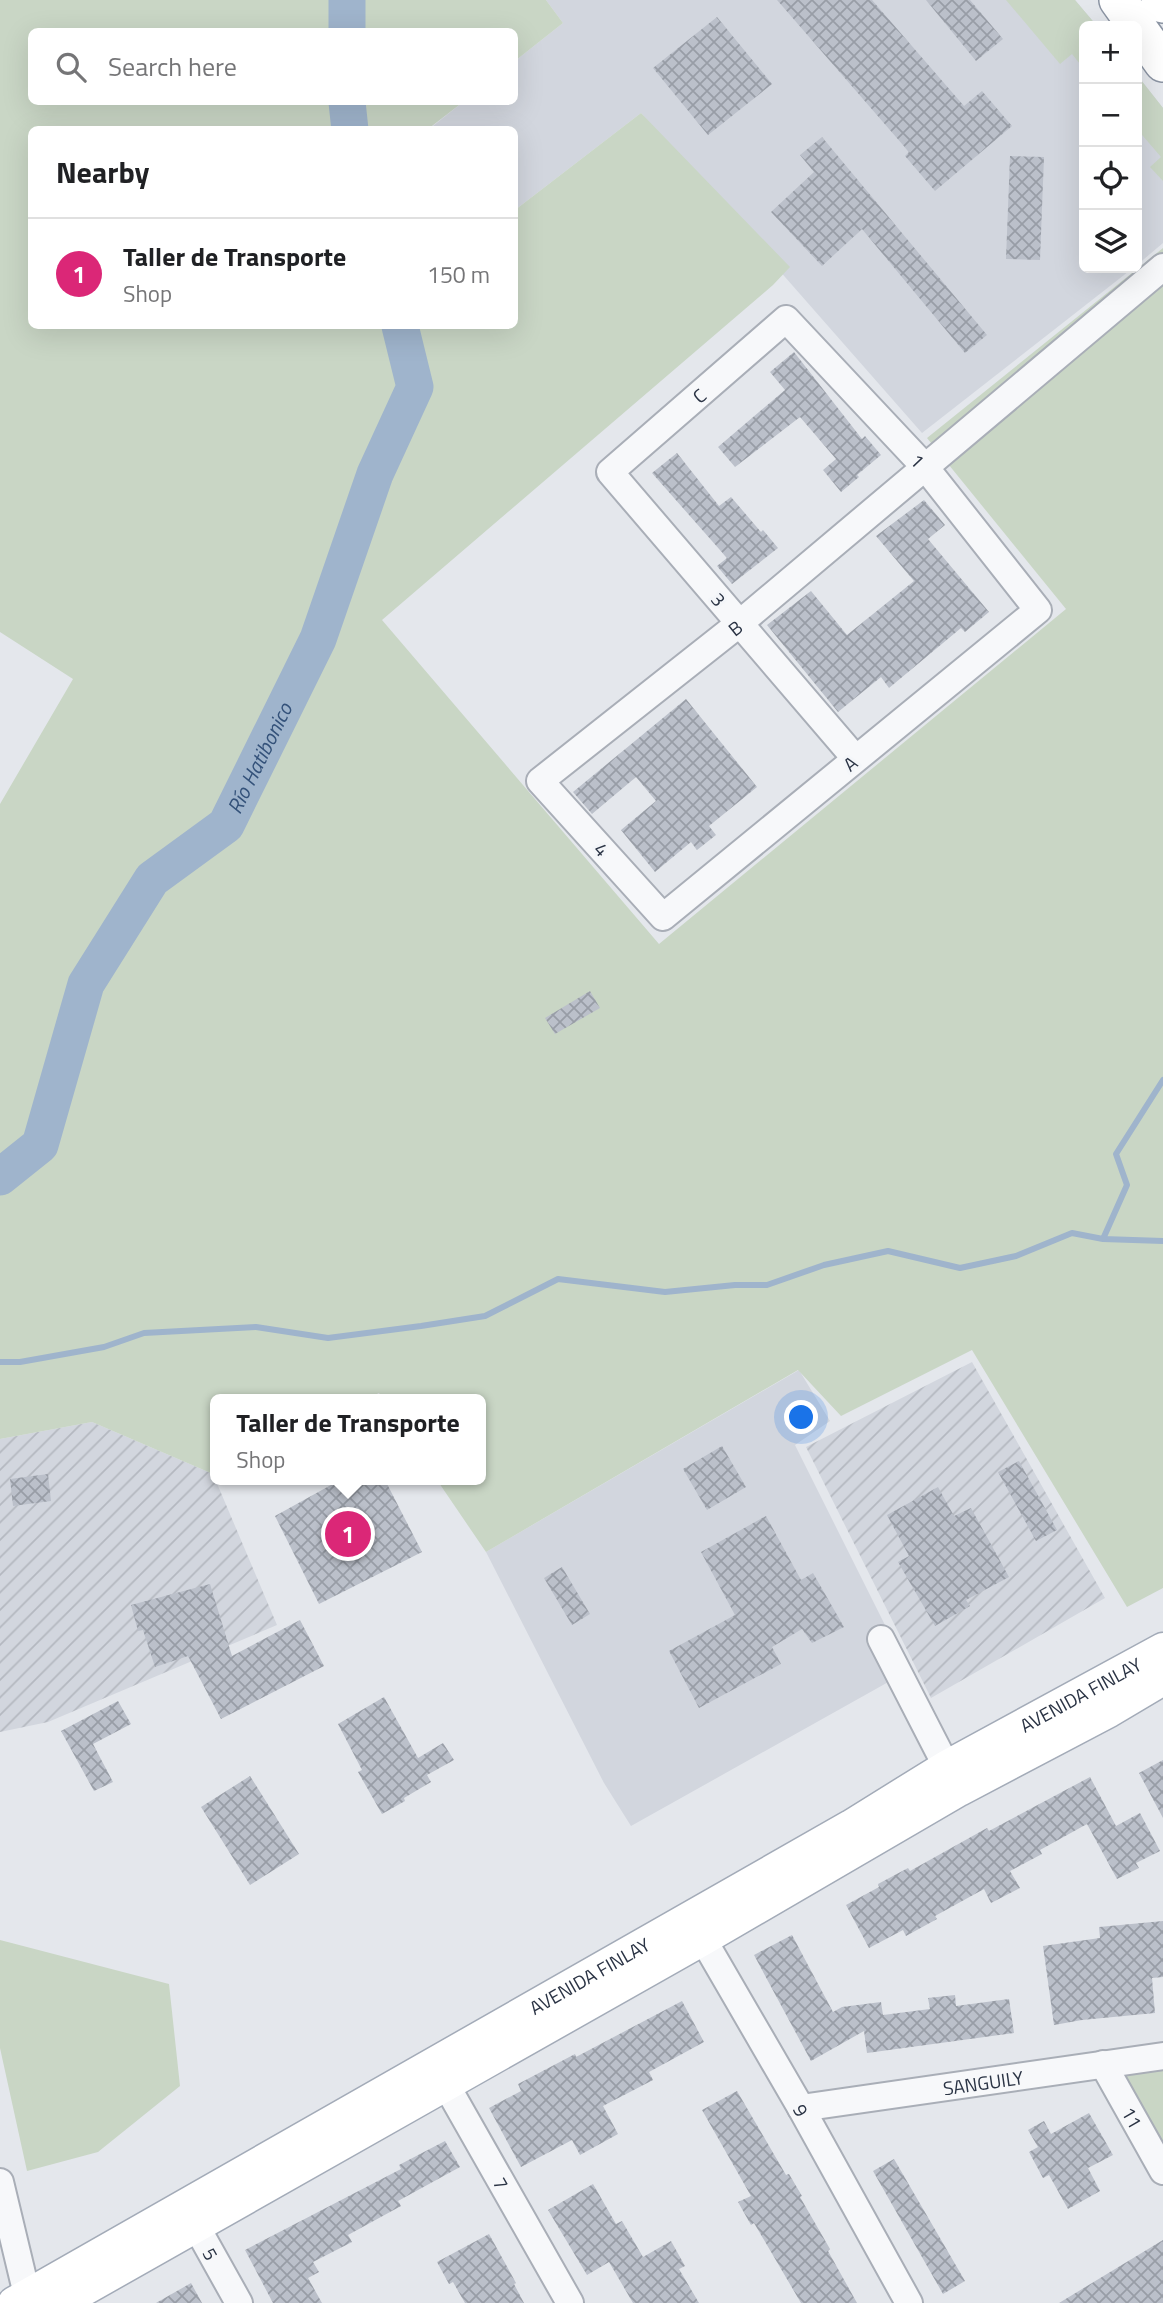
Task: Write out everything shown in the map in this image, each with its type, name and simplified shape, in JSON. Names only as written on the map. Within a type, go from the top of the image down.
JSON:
[{"type":"highway","points":[[1118,0],[1163,63]]},
{"type":"main road","name":"AVENIDA FINLAY","points":[[23,2301],[191,2217],[697,1928],[952,1779],[1163,1648]]},
{"type":"main road","name":"AVENIDA FINLAY","points":[[952,1779],[1109,1711],[1163,1679]]},
{"type":"main road","name":"AVENIDA FINLAY","points":[[60,2303],[191,2217]]},
{"type":"street","name":"B","points":[[540,781],[740,623],[1163,267]]},
{"type":"street","name":"1","points":[[786,319],[925,467],[1038,610]]},
{"type":"street","name":"C","points":[[610,472],[786,319]]},
{"type":"street","name":"3","points":[[610,472],[855,758]]},
{"type":"street","name":"A","points":[[663,917],[1038,610]]},
{"type":"street","name":"4","points":[[540,781],[663,917]]},
{"type":"street","points":[[881,1640],[952,1779]]},
{"type":"street","name":"9","points":[[697,1928],[909,2303]]},
{"type":"street","name":"SANGUILY","points":[[801,2108],[1163,2056]]},
{"type":"street","name":"11","points":[[1103,2064],[1163,2171]]},
{"type":"street","name":"7","points":[[440,2074],[570,2303]]},
{"type":"street","points":[[0,2182],[23,2301]]},
{"type":"street","name":"5","points":[[191,2217],[239,2303]]},
{"type":"shaded area","points":[[546,0],[1075,0],[1093,21],[1079,21],[1079,273],[1127,273],[922,433],[641,113],[518,208],[518,126],[433,126],[459,105],[518,105],[518,59],[563,23]]},
{"type":"shaded area","points":[[1142,81],[1163,108],[1163,243],[1142,261]]},
{"type":"shaded area","points":[[972,1362],[1105,1598],[931,1698],[806,1447]]},
{"type":"shaded area","points":[[799,1370],[830,1421],[795,1445],[908,1671],[631,1826],[604,1783],[486,1552]]},
{"type":"shaded area","points":[[92,1422],[210,1473],[210,1485],[218,1485],[277,1625],[48,1722],[0,1732],[0,1439]]},
{"type":"green space","points":[[0,0],[546,0],[563,23],[518,59],[518,28],[28,28],[28,105],[459,105],[432,126],[28,126],[28,329],[518,329],[518,208],[641,113],[790,267],[773,285],[382,620],[659,944],[1066,609],[927,438],[1132,273],[1142,273],[1142,265],[1163,248],[1163,1588],[1127,1607],[972,1350],[841,1416],[798,1370],[486,1552],[440,1485],[486,1485],[486,1394],[210,1394],[210,1473],[92,1422],[0,1439],[0,804],[73,679],[0,632]]},
{"type":"green space","points":[[1006,0],[1075,0],[1093,21],[1079,21],[1079,63],[1072,54],[1060,64]]},
{"type":"green space","points":[[1142,81],[1163,108],[1163,181],[1150,167],[1161,157],[1142,135]]},
{"type":"green space","points":[[0,1940],[169,1984],[180,2086],[98,2152],[27,2171],[0,2048]]},
{"type":"green space","points":[[1163,2066],[1163,2145],[1123,2071]]},
{"type":"building","points":[[777,0],[872,0],[964,106],[982,91],[1012,126],[935,191],[905,156],[909,152]]},
{"type":"building","points":[[926,0],[970,0],[1003,39],[976,61]]},
{"type":"building","points":[[717,17],[772,84],[708,135],[653,68]]},
{"type":"building","points":[[822,137],[987,335],[965,353],[862,229],[822,266],[771,212],[814,172],[800,155]]},
{"type":"building","points":[[1010,156],[1044,157],[1040,260],[1006,259]]},
{"type":"building","points":[[794,352],[862,439],[865,436],[881,455],[841,492],[823,470],[836,459],[800,417],[735,467],[718,447],[785,390],[770,372]]},
{"type":"building","points":[[677,453],[719,506],[731,497],[778,548],[732,584],[717,566],[727,558],[652,473]]},
{"type":"building","points":[[924,500],[945,525],[928,539],[989,612],[965,632],[961,628],[889,688],[881,677],[838,712],[767,625],[811,591],[847,635],[914,581],[876,536]]},
{"type":"building","points":[[686,699],[757,787],[709,826],[716,835],[697,850],[691,842],[655,872],[621,830],[656,801],[636,777],[592,814],[573,792]]},
{"type":"building","points":[[590,991],[600,1008],[555,1034],[545,1018]]},
{"type":"building","points":[[722,1446],[746,1487],[707,1510],[683,1469]]},
{"type":"building","points":[[1019,1461],[1057,1530],[1036,1541],[998,1472]]},
{"type":"building","points":[[48,1474],[51,1501],[13,1506],[10,1479]]},
{"type":"building","points":[[331,1485],[388,1485],[422,1552],[319,1604],[275,1516]]},
{"type":"building","points":[[938,1487],[954,1516],[971,1508],[1009,1577],[966,1600],[970,1606],[935,1626],[898,1562],[909,1556],[887,1515]]},
{"type":"building","points":[[766,1516],[801,1580],[813,1573],[844,1627],[812,1643],[802,1629],[772,1647],[781,1664],[699,1708],[669,1651],[735,1615],[701,1552]]},
{"type":"building","points":[[562,1567],[590,1614],[572,1625],[544,1578]]},
{"type":"building","points":[[210,1584],[232,1656],[300,1620],[324,1666],[221,1719],[188,1656],[155,1667],[143,1630],[138,1631],[131,1605]]},
{"type":"building","points":[[384,1697],[418,1758],[443,1743],[454,1760],[427,1775],[431,1782],[382,1814],[358,1772],[362,1770],[338,1724]]},
{"type":"building","points":[[118,1701],[131,1724],[93,1744],[113,1782],[94,1791],[61,1731]]},
{"type":"building","points":[[1163,1760],[1163,1818],[1139,1773]]},
{"type":"building","points":[[250,1776],[299,1854],[250,1885],[201,1807]]},
{"type":"building","points":[[1090,1777],[1116,1826],[1140,1813],[1160,1851],[1136,1863],[1139,1868],[1117,1879],[1087,1824],[1040,1850],[1042,1854],[1010,1871],[1020,1888],[991,1903],[984,1889],[935,1916],[937,1919],[906,1936],[903,1930],[869,1948],[846,1905],[908,1868],[910,1871],[987,1828],[989,1831]]},
{"type":"building","points":[[1163,1921],[1163,1977],[1152,1978],[1155,2013],[1054,2025],[1043,1946],[1100,1938],[1099,1927]]},
{"type":"building","points":[[792,1935],[833,2012],[842,2007],[881,2002],[883,2015],[930,2009],[928,1998],[955,1995],[956,2006],[1009,1999],[1014,2033],[867,2053],[864,2031],[811,2061],[754,1955]]},
{"type":"building","points":[[682,2001],[704,2042],[649,2072],[653,2080],[603,2106],[618,2134],[580,2155],[572,2140],[521,2167],[489,2108],[521,2091],[518,2084],[575,2054],[576,2057]]},
{"type":"building","points":[[737,2091],[786,2175],[789,2174],[802,2196],[800,2197],[857,2303],[801,2303],[754,2223],[751,2225],[738,2202],[751,2196],[702,2110]]},
{"type":"building","points":[[1089,2113],[1113,2155],[1088,2168],[1100,2191],[1068,2209],[1049,2175],[1043,2178],[1029,2152],[1038,2147],[1028,2130],[1044,2121],[1051,2134]]},
{"type":"building","points":[[445,2141],[460,2167],[398,2201],[401,2206],[348,2235],[352,2242],[313,2262],[319,2272],[308,2278],[322,2303],[273,2303],[245,2250],[401,2169],[399,2165]]},
{"type":"building","points":[[894,2159],[965,2281],[943,2294],[873,2171]]},
{"type":"building","points":[[593,2184],[616,2224],[622,2221],[643,2257],[671,2241],[685,2266],[679,2269],[699,2303],[633,2303],[609,2262],[587,2275],[548,2210]]},
{"type":"building","points":[[489,2234],[524,2303],[465,2303],[453,2282],[449,2284],[437,2262]]},
{"type":"building","points":[[1163,2240],[1163,2303],[1059,2303]]},
{"type":"building","points":[[191,2283],[202,2303],[156,2303]]},
{"type":"waterway","name":"Río Hatibonico","points":[[347,0],[347,28]]},
{"type":"waterway","name":"Río Hatibonico","points":[[347,105],[350,126]]},
{"type":"waterway","name":"Río Hatibonico","points":[[0,1177],[40,1145],[86,984],[152,879],[226,825],[318,639],[375,474],[415,387],[401,329]]},
{"type":"waterway","points":[[1103,1239],[1127,1185],[1116,1154],[1163,1080]]},
{"type":"waterway","points":[[0,1362],[20,1362],[104,1347],[144,1333],[256,1327],[328,1338],[421,1326],[485,1316],[558,1279],[665,1292],[735,1285],[767,1285],[824,1265],[888,1251],[960,1268],[1016,1256],[1072,1233],[1103,1239],[1163,1241]]},
{"type":"place","name":"Taller de Transporte","points":[[348,1534]]}]
